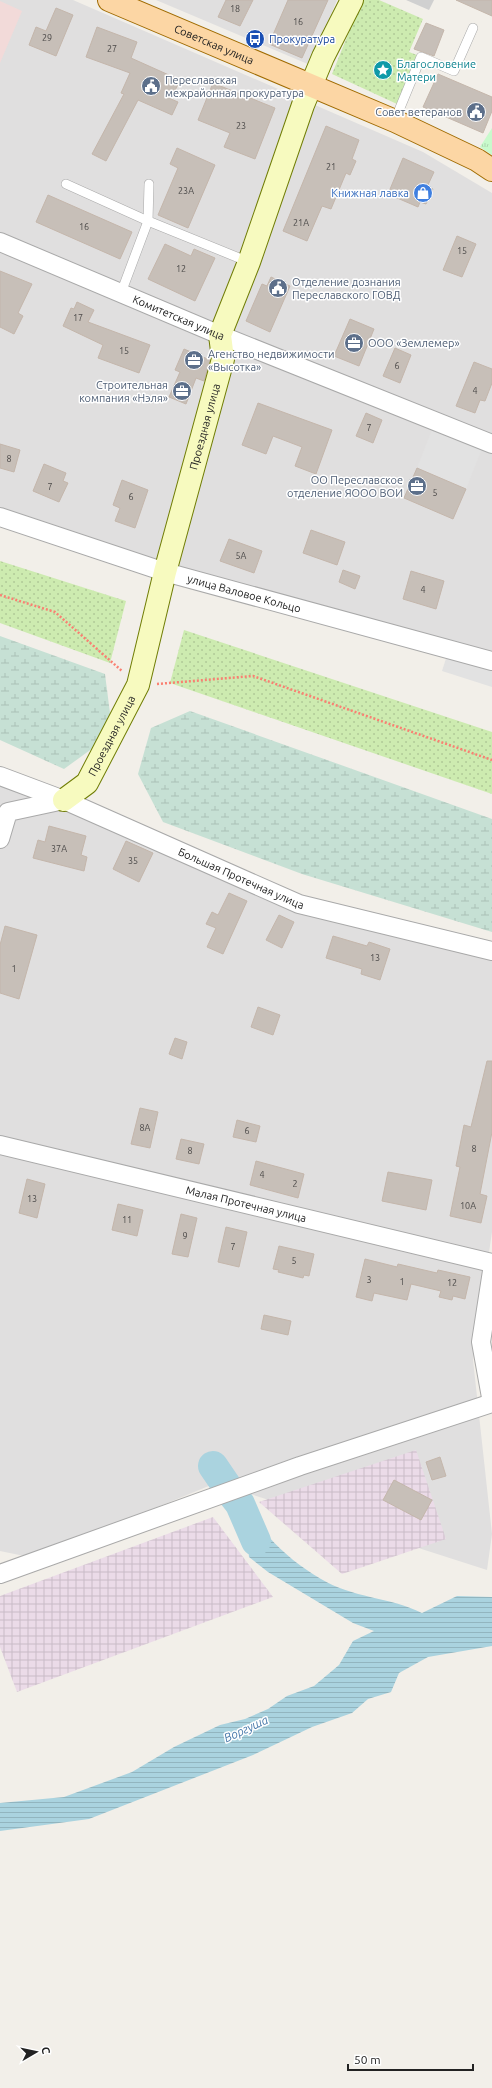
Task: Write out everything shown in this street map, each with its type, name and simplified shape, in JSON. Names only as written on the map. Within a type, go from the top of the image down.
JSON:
[{"type":"main road","name":"Советская улица","points":[[109,0],[394,120],[477,160],[492,170]]},
{"type":"street","name":"Проездная улица","points":[[64,800],[88,783],[138,685],[165,572],[223,359],[220,335],[249,262],[302,105],[352,0]]},
{"type":"street","name":"Комитетская улица","points":[[0,242],[220,335],[492,444]]},
{"type":"street","name":"улица Валовое Кольцо","points":[[0,517],[165,572],[492,661]]},
{"type":"street","name":"Большая Протечная улица","points":[[0,776],[64,800],[299,904],[492,951]]},
{"type":"street","points":[[0,839],[8,812],[64,800]]},
{"type":"street","name":"Малая Протечная улица","points":[[0,1145],[492,1263]]},
{"type":"street","points":[[0,1574],[300,1466],[492,1403],[481,1342],[492,1271]]},
{"type":"lane","points":[[394,120],[421,57],[454,70],[472,28]]},
{"type":"lane","points":[[66,184],[148,221],[249,262]]},
{"type":"lane","points":[[121,293],[148,221],[149,184]]},
{"type":"path","points":[[0,595],[55,612],[138,685],[253,676],[492,760]]},
{"type":"shaded area","points":[[0,0],[73,0],[423,152],[492,193],[492,659],[166,570],[0,513]]},
{"type":"shaded area","points":[[156,0],[337,0],[310,65]]},
{"type":"shaded area","points":[[406,0],[434,0],[429,10]]},
{"type":"shaded area","points":[[0,1],[22,11],[0,63]]},
{"type":"shaded area","points":[[435,422],[485,441],[466,489],[417,468]]},
{"type":"shaded area","points":[[449,649],[492,663],[492,687],[442,671]]},
{"type":"shaded area","points":[[0,776],[298,900],[492,951],[492,1232],[473,1360],[492,1534],[487,1570],[216,1483],[34,1558],[0,1551]]},
{"type":"shaded area","points":[[416,1450],[446,1539],[342,1574],[259,1502]]},
{"type":"shaded area","points":[[213,1517],[273,1597],[17,1692],[0,1647],[0,1596]]},
{"type":"green space","points":[[362,0],[379,0],[423,19],[409,52],[417,55],[397,104],[332,74]]},
{"type":"green space","points":[[492,128],[492,155],[480,147]]},
{"type":"green space","points":[[0,561],[126,601],[110,663],[0,623]]},
{"type":"green space","points":[[184,630],[492,732],[492,794],[170,683]]},
{"type":"green space","points":[[0,636],[105,674],[111,721],[93,748],[64,769],[0,740]]},
{"type":"green space","points":[[190,711],[492,819],[492,932],[302,874],[163,822],[138,774],[151,728]]},
{"type":"water","name":"Воргуша","points":[[240,1502],[251,1510],[265,1532],[287,1555],[321,1579],[345,1590],[397,1604],[422,1613],[457,1596],[492,1597],[492,1646],[428,1657],[399,1673],[391,1692],[368,1699],[352,1713],[312,1727],[253,1755],[89,1819],[0,1831],[0,1803],[64,1797],[132,1772],[174,1747],[220,1725],[245,1719],[268,1709],[287,1696],[314,1686],[339,1665],[353,1641],[374,1631],[353,1623],[268,1572],[249,1557],[245,1542],[232,1517]]},
{"type":"building","points":[[226,0],[253,0],[240,26],[218,17]]},
{"type":"building","points":[[288,0],[328,0],[302,58],[269,44]]},
{"type":"building","points":[[456,0],[492,0],[492,16]]},
{"type":"building","points":[[56,8],[73,15],[56,56],[29,45],[36,27],[46,31]]},
{"type":"building","points":[[426,23],[444,30],[434,56],[414,49]]},
{"type":"building","points":[[97,27],[137,42],[131,58],[180,80],[171,99],[178,102],[172,115],[138,100],[106,161],[92,154],[124,94],[121,93],[130,73],[86,57]]},
{"type":"building","points":[[438,74],[492,97],[492,111],[483,133],[423,107]]},
{"type":"building","points":[[213,83],[275,108],[255,159],[224,147],[230,133],[198,120]]},
{"type":"building","points":[[326,126],[359,140],[352,159],[356,161],[350,175],[346,173],[331,209],[322,206],[307,241],[283,231]]},
{"type":"building","points":[[177,148],[215,165],[188,228],[158,215],[178,168],[170,164]]},
{"type":"building","points":[[403,158],[434,172],[427,187],[433,189],[426,204],[420,202],[418,207],[388,194]]},
{"type":"building","points":[[48,195],[132,232],[120,259],[36,222]]},
{"type":"building","points":[[457,236],[476,244],[462,277],[443,270]]},
{"type":"building","points":[[165,244],[191,256],[194,249],[215,258],[195,301],[148,279]]},
{"type":"building","points":[[0,271],[32,284],[18,313],[23,316],[14,334],[0,327]]},
{"type":"building","points":[[271,277],[290,286],[270,332],[246,321],[262,284],[267,286]]},
{"type":"building","points":[[77,302],[94,310],[88,322],[150,345],[139,373],[98,358],[103,345],[63,326],[71,308],[74,309]]},
{"type":"building","name":"ООО «Землемер»","points":[[350,319],[374,329],[359,366],[334,356]]},
{"type":"building","points":[[395,348],[411,355],[400,383],[383,376]]},
{"type":"building","points":[[184,349],[210,360],[204,381],[196,378],[186,404],[169,397],[180,372],[175,370]]},
{"type":"building","points":[[474,362],[492,369],[492,383],[485,401],[480,400],[475,413],[456,406]]},
{"type":"building","points":[[258,403],[332,430],[316,474],[295,466],[302,447],[273,436],[266,454],[242,445]]},
{"type":"building","points":[[366,413],[382,420],[373,443],[356,436]]},
{"type":"building","points":[[0,444],[20,450],[14,472],[0,468]]},
{"type":"building","points":[[44,464],[66,473],[63,481],[68,483],[59,502],[33,491]]},
{"type":"building","points":[[417,468],[466,489],[453,519],[404,498]]},
{"type":"building","points":[[122,480],[148,490],[135,528],[115,521],[120,508],[113,505]]},
{"type":"building","points":[[311,530],[345,542],[337,565],[303,553]]},
{"type":"building","points":[[229,539],[262,551],[254,573],[220,561]]},
{"type":"building","points":[[343,570],[360,576],[355,589],[339,582]]},
{"type":"building","points":[[411,571],[444,581],[436,609],[403,599]]},
{"type":"building","points":[[49,826],[86,836],[81,855],[87,857],[84,871],[33,858],[38,840],[45,842]]},
{"type":"building","points":[[126,841],[153,853],[139,882],[113,869]]},
{"type":"building","points":[[229,893],[247,901],[223,954],[207,947],[216,928],[206,924],[212,912],[218,915]]},
{"type":"building","points":[[279,915],[294,922],[282,948],[266,940]]},
{"type":"building","points":[[5,926],[37,935],[19,999],[0,993],[0,945]]},
{"type":"building","points":[[333,936],[367,946],[369,942],[390,949],[380,980],[361,974],[362,969],[326,958]]},
{"type":"building","points":[[258,1007],[280,1015],[273,1035],[251,1027]]},
{"type":"building","points":[[175,1038],[187,1042],[182,1059],[169,1054]]},
{"type":"building","points":[[487,1061],[492,1061],[492,1132],[480,1194],[487,1196],[481,1223],[450,1216],[460,1167],[456,1166],[464,1125],[471,1127]]},
{"type":"building","points":[[140,1108],[158,1112],[150,1148],[131,1144]]},
{"type":"building","points":[[237,1120],[260,1126],[256,1142],[233,1137]]},
{"type":"building","points":[[181,1139],[204,1144],[199,1164],[176,1159]]},
{"type":"building","points":[[256,1161],[304,1174],[298,1198],[250,1185]]},
{"type":"building","points":[[388,1172],[432,1180],[426,1210],[382,1201]]},
{"type":"building","points":[[27,1179],[45,1184],[37,1218],[19,1213]]},
{"type":"building","points":[[118,1204],[143,1210],[137,1236],[112,1230]]},
{"type":"building","points":[[181,1214],[197,1218],[188,1257],[172,1254]]},
{"type":"building","points":[[226,1227],[247,1232],[239,1267],[218,1262]]},
{"type":"building","points":[[279,1246],[314,1254],[309,1276],[304,1275],[303,1278],[278,1272],[279,1270],[273,1269]]},
{"type":"building","points":[[365,1259],[397,1267],[398,1264],[437,1273],[438,1270],[470,1277],[465,1299],[453,1296],[452,1300],[439,1297],[441,1291],[411,1284],[407,1300],[374,1293],[372,1301],[356,1297]]},
{"type":"building","points":[[264,1315],[291,1321],[288,1335],[261,1329]]},
{"type":"building","points":[[440,1457],[446,1476],[432,1480],[426,1462]]},
{"type":"building","points":[[394,1480],[432,1500],[421,1520],[383,1500]]},
{"type":"waterway","points":[[213,1466],[228,1488]]},
{"type":"waterway","points":[[233,1495],[240,1504],[256,1541]]},
{"type":"place","name":"Прокуратура","points":[[255,39]]},
{"type":"place","name":"Благословение Матери","points":[[383,70]]},
{"type":"place","name":"Переславская межрайонная прокуратура","points":[[151,86]]},
{"type":"place","name":"Совет ветеранов","points":[[476,112]]},
{"type":"place","name":"Книжная лавка","points":[[423,193]]},
{"type":"place","name":"Отделение дознания Переславского ГОВД","points":[[278,288]]},
{"type":"place","name":"ООО «Землемер»","points":[[354,343]]},
{"type":"place","name":"Агенство недвижимости «Высотка»","points":[[194,360]]},
{"type":"place","name":"Строительная компания «Нэля»","points":[[182,391]]},
{"type":"place","name":"ОО Переславское отделение ЯООО ВОИ","points":[[417,486]]}]
